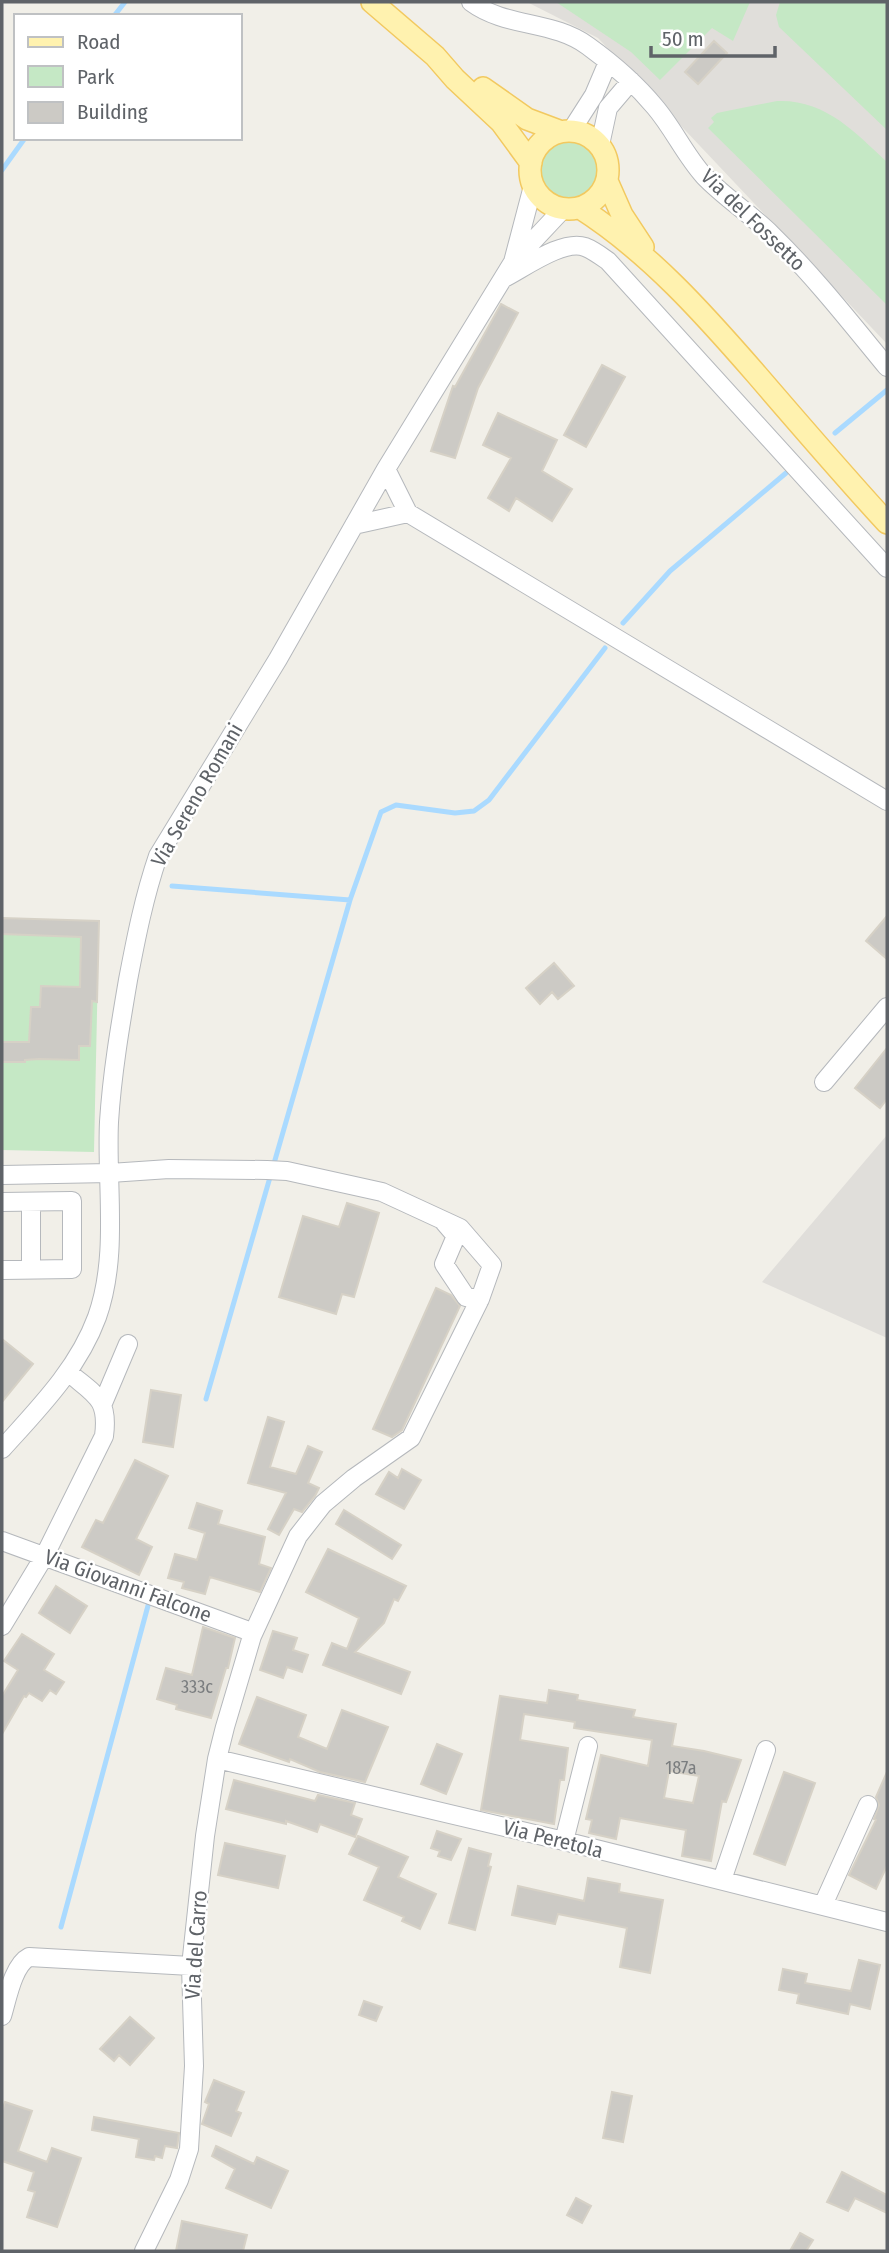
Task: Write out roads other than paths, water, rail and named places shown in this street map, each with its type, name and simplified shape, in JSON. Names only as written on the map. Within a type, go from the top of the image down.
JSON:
[{"type":"main road","points":[[372,2],[435,56],[455,79],[501,122],[531,163]]},
{"type":"main road","points":[[435,56],[527,119],[588,135],[600,145],[608,161],[607,181],[592,202],[572,208]]},
{"type":"main road","points":[[565,131],[542,142],[534,152],[530,175],[533,187],[541,197],[551,205],[572,208],[600,220],[656,267],[713,324],[887,523]]},
{"type":"main road","points":[[607,181],[622,215],[656,267]]},
{"type":"street","name":"Via del Fossetto","points":[[471,2],[490,14],[570,35],[631,81],[656,108],[700,171],[771,233],[836,304],[887,367]]},
{"type":"street","points":[[565,131],[594,95],[608,62]]},
{"type":"street","points":[[600,145],[608,108],[631,81]]},
{"type":"street","points":[[513,262],[533,187]]},
{"type":"street","points":[[513,262],[572,208]]},
{"type":"street","points":[[504,278],[573,245],[583,246],[608,261],[887,568]]},
{"type":"street","name":"Via Sereno Romani","points":[[2,1449],[68,1372],[88,1339],[101,1301],[108,1263],[109,1123],[117,1041],[148,884],[158,856],[278,659],[386,469],[513,262]]},
{"type":"street","points":[[386,469],[408,513],[887,801]]},
{"type":"street","points":[[354,525],[408,513]]},
{"type":"street","points":[[824,1082],[887,1007]]},
{"type":"street","points":[[2,1175],[267,1170],[287,1171],[383,1192],[442,1220],[456,1236],[444,1265],[466,1297],[480,1299]]},
{"type":"street","points":[[31,1269],[39,1202],[47,1174]]},
{"type":"street","points":[[2,1202],[72,1202],[72,1269],[2,1269]]},
{"type":"street","name":"Via del Carro","points":[[144,2251],[179,2180],[189,2150],[194,2066],[191,1966],[205,1836],[225,1727],[252,1636],[298,1535],[323,1504],[354,1478],[411,1438],[480,1299],[492,1265],[460,1228],[442,1220]]},
{"type":"street","points":[[2,1626],[45,1555],[104,1436],[106,1420],[103,1403],[128,1344]]},
{"type":"street","points":[[68,1372],[103,1403]]},
{"type":"street","name":"Via Giovanni Falcone","points":[[2,1541],[246,1630],[252,1636]]},
{"type":"street","points":[[564,1842],[588,1746]]},
{"type":"street","points":[[722,1880],[766,1750]]},
{"type":"street","name":"Via Peretola","points":[[217,1759],[887,1922]]},
{"type":"street","points":[[823,1905],[868,1805]]},
{"type":"street","points":[[2,2016],[16,1972],[24,1960],[29,1958],[37,1956],[191,1966]]},
{"type":"waterway","points":[[116,14],[125,2]]},
{"type":"waterway","points":[[2,170],[24,140]]},
{"type":"waterway","points":[[835,433],[887,390]]},
{"type":"waterway","points":[[623,623],[670,571],[786,473]]},
{"type":"waterway","points":[[172,886],[350,900],[381,812],[396,805],[455,813],[474,811],[489,800],[605,648]]},
{"type":"waterway","points":[[206,1399],[350,900]]},
{"type":"waterway","points":[[61,1927],[149,1602]]}]
